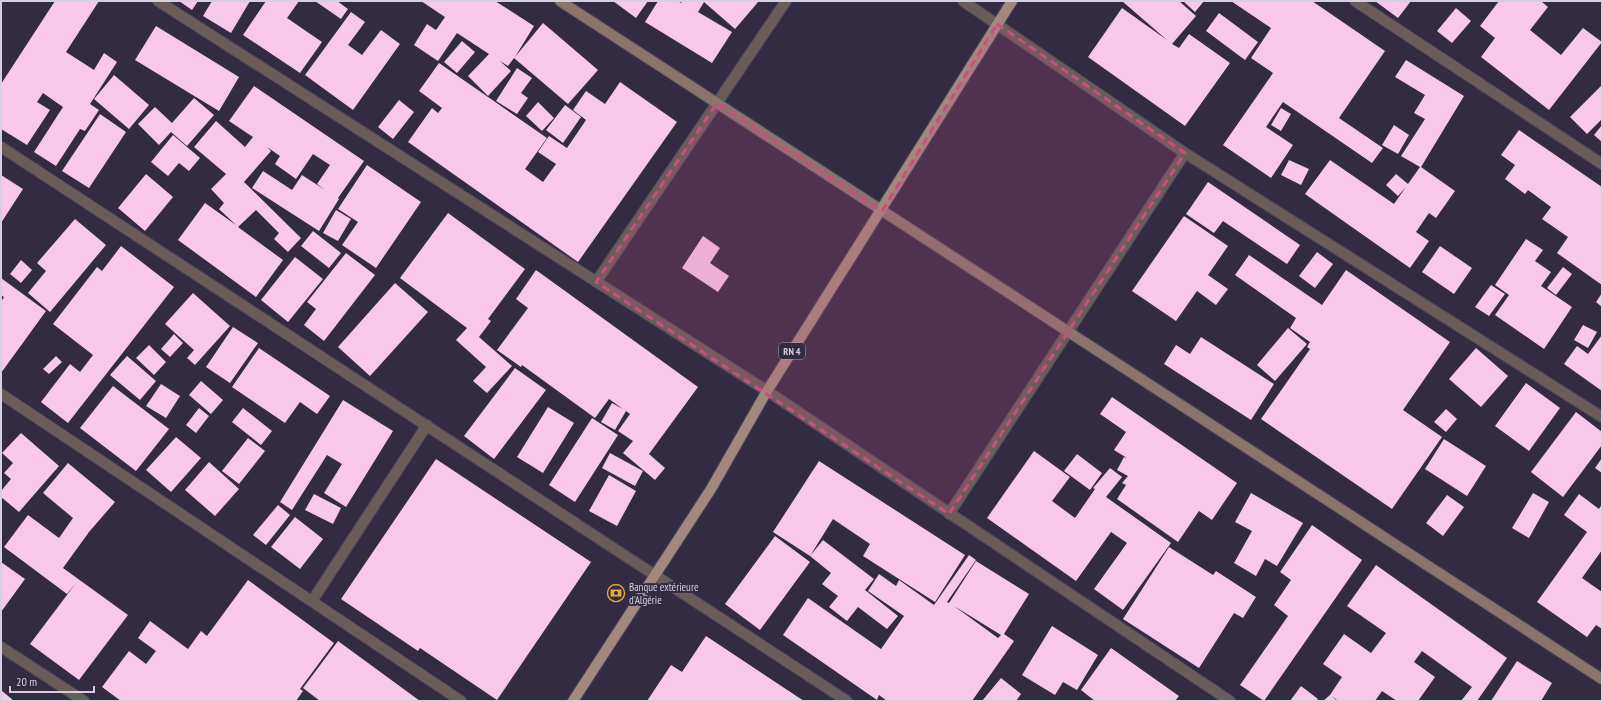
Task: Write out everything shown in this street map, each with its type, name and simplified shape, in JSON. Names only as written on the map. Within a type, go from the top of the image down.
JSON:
[{"type":"main road","name":"RN 4","points":[[573,701],[711,489],[767,391],[882,211],[1012,1]]},
{"type":"street","points":[[158,1],[767,391],[1230,701]]},
{"type":"street","points":[[560,1],[1602,679]]},
{"type":"street","points":[[596,282],[786,1]]},
{"type":"street","points":[[963,1],[1185,153],[1602,417]]},
{"type":"street","points":[[1355,1],[1602,164]]},
{"type":"street","points":[[1,147],[847,701]]},
{"type":"street","points":[[949,514],[1185,153]]},
{"type":"street","points":[[1,394],[461,701]]},
{"type":"street","points":[[312,602],[427,425]]},
{"type":"street","points":[[1,647],[84,701]]},
{"type":"highlighted area","points":[[997,24],[1185,153],[949,514],[596,282],[717,103],[882,211]]},
{"type":"building","points":[[55,1],[99,1],[66,52],[94,70],[104,53],[117,62],[90,104],[99,110],[85,131],[80,129],[56,166],[34,152],[63,107],[43,93],[37,102],[50,110],[27,145],[1,129],[1,84]]},
{"type":"building","points":[[179,1],[198,1],[192,10]]},
{"type":"building","points":[[212,1],[250,1],[231,33],[203,16]]},
{"type":"building","points":[[266,1],[299,1],[287,18],[322,42],[300,73],[243,35]]},
{"type":"building","points":[[315,1],[337,1],[348,9],[341,19]]},
{"type":"building","points":[[421,1],[495,1],[534,26],[515,57],[543,23],[598,70],[568,104],[514,58],[508,66],[500,61],[511,71],[488,96],[468,76],[489,54],[457,33],[438,61],[414,45],[427,24],[436,30],[445,17]]},
{"type":"building","points":[[613,1],[648,1],[636,18]]},
{"type":"building","points":[[658,1],[678,1],[681,3],[682,1],[759,1],[735,29],[704,2],[698,12],[732,32],[712,63],[645,22]]},
{"type":"building","points":[[1122,1],[1179,1],[1196,16],[1172,44],[1179,48],[1189,34],[1230,63],[1185,126],[1088,57],[1122,8],[1167,40]]},
{"type":"building","points":[[1183,1],[1204,1],[1195,12]]},
{"type":"building","points":[[1231,1],[1312,1],[1385,51],[1339,118],[1383,148],[1372,163],[1283,102],[1266,127],[1293,145],[1271,178],[1223,145],[1273,73],[1251,58],[1271,28]]},
{"type":"building","points":[[1375,1],[1411,1],[1398,18]]},
{"type":"building","points":[[1499,1],[1541,1],[1548,7],[1530,30],[1561,55],[1583,28],[1602,42],[1549,110],[1481,57],[1495,38],[1480,26]]},
{"type":"building","points":[[1456,8],[1471,21],[1452,43],[1437,31]]},
{"type":"building","points":[[351,12],[365,22],[348,45],[362,55],[381,30],[400,44],[353,110],[305,75]]},
{"type":"building","points":[[1219,13],[1258,42],[1245,60],[1206,31]]},
{"type":"building","points":[[156,26],[239,77],[219,111],[135,60]]},
{"type":"building","points":[[462,41],[475,52],[457,73],[444,62]]},
{"type":"building","points":[[1406,60],[1464,96],[1421,167],[1455,191],[1436,218],[1429,213],[1416,232],[1429,241],[1410,268],[1305,194],[1330,160],[1394,204],[1406,187],[1398,196],[1386,185],[1396,174],[1408,184],[1420,167],[1401,156],[1425,119],[1414,113],[1425,95],[1395,77]]},
{"type":"building","points":[[439,63],[547,138],[525,169],[543,182],[556,164],[538,152],[549,136],[567,148],[586,120],[573,110],[586,91],[605,104],[620,82],[677,122],[578,262],[408,142],[432,108],[438,113],[442,108],[419,91]]},
{"type":"building","points":[[517,68],[532,78],[521,93],[528,98],[517,114],[496,101]]},
{"type":"building","points":[[114,75],[149,105],[129,129],[94,99]]},
{"type":"building","points":[[1602,85],[1602,119],[1587,134],[1570,117]]},
{"type":"building","points":[[254,86],[364,161],[338,198],[339,199],[319,231],[252,188],[263,171],[292,190],[302,175],[325,190],[317,184],[330,165],[313,154],[296,179],[275,164],[280,156],[267,147],[271,151],[244,182],[301,238],[288,252],[274,239],[279,233],[256,210],[238,227],[283,260],[256,297],[178,240],[205,203],[236,225],[219,209],[224,203],[211,189],[226,174],[194,147],[216,121],[245,147],[253,137],[229,121]]},
{"type":"building","points":[[194,98],[214,115],[187,146],[171,132],[159,145],[138,124],[155,107],[172,123]]},
{"type":"building","points":[[399,100],[414,112],[393,139],[378,127]]},
{"type":"building","points":[[538,102],[554,118],[542,131],[526,116]]},
{"type":"building","points":[[565,105],[581,117],[563,143],[546,130]]},
{"type":"building","points":[[1281,108],[1291,114],[1281,131],[1271,125]]},
{"type":"building","points":[[100,114],[126,132],[89,188],[62,171]]},
{"type":"building","points":[[1394,125],[1409,135],[1398,154],[1382,145]]},
{"type":"building","points":[[1602,125],[1602,142],[1594,135]]},
{"type":"building","points":[[1519,130],[1602,187],[1602,285],[1557,253],[1568,237],[1542,219],[1551,207],[1528,190],[1525,194],[1505,179],[1515,165],[1501,155]]},
{"type":"building","points":[[173,135],[200,158],[189,171],[179,163],[168,176],[151,162]]},
{"type":"building","points":[[1289,160],[1309,169],[1301,185],[1281,175]]},
{"type":"building","points":[[367,165],[421,202],[376,268],[342,245],[358,222],[338,209]]},
{"type":"building","points":[[146,174],[173,197],[145,231],[118,208]]},
{"type":"building","points":[[1,175],[23,189],[1,223]]},
{"type":"building","points":[[1208,182],[1300,245],[1287,264],[1223,221],[1214,233],[1186,214]]},
{"type":"building","points":[[336,210],[351,219],[338,241],[323,233]]},
{"type":"building","points":[[448,213],[525,269],[488,319],[491,321],[479,337],[512,366],[487,393],[473,381],[486,367],[456,340],[467,328],[400,278]]},
{"type":"building","points":[[1184,216],[1228,246],[1208,275],[1228,289],[1216,305],[1197,291],[1176,321],[1132,291]]},
{"type":"building","points":[[75,219],[106,245],[50,312],[28,293],[46,271],[37,263]]},
{"type":"building","points":[[313,231],[341,253],[329,268],[301,246]]},
{"type":"building","points":[[703,236],[720,248],[710,263],[729,276],[718,292],[682,268]]},
{"type":"building","points":[[1526,239],[1543,250],[1535,261],[1551,272],[1541,286],[1572,307],[1544,349],[1495,315],[1509,295],[1495,285]]},
{"type":"building","points":[[121,246],[174,287],[68,423],[41,402],[70,364],[80,372],[93,355],[53,324],[97,267],[102,271]]},
{"type":"building","points":[[1440,246],[1472,268],[1454,294],[1422,272]]},
{"type":"building","points":[[1317,252],[1333,264],[1315,288],[1299,276]]},
{"type":"building","points":[[346,253],[375,275],[324,341],[304,325],[316,309],[307,302]]},
{"type":"building","points":[[1249,255],[1322,305],[1346,270],[1450,342],[1403,410],[1442,437],[1392,509],[1261,419],[1310,349],[1307,347],[1310,342],[1290,328],[1296,318],[1235,275]]},
{"type":"building","points":[[295,257],[323,279],[288,322],[261,300]]},
{"type":"building","points":[[21,260],[32,270],[21,283],[10,274]]},
{"type":"building","points":[[1563,267],[1572,274],[1556,295],[1547,288]]},
{"type":"building","points":[[536,270],[698,387],[649,454],[665,468],[655,480],[623,453],[633,441],[618,431],[630,414],[626,411],[615,430],[601,422],[612,403],[623,409],[609,399],[595,418],[522,365],[521,367],[497,350],[528,308],[516,299]]},
{"type":"building","points":[[1,278],[46,311],[1,373],[1,302],[4,297],[1,295]]},
{"type":"building","points":[[395,283],[428,312],[370,376],[338,347]]},
{"type":"building","points":[[1491,285],[1505,294],[1489,316],[1475,307]]},
{"type":"building","points":[[193,293],[230,326],[195,365],[187,358],[194,350],[165,324]]},
{"type":"building","points":[[1602,293],[1602,307],[1596,302]]},
{"type":"building","points":[[1583,325],[1597,332],[1588,348],[1574,340]]},
{"type":"building","points":[[233,327],[258,343],[230,383],[206,367]]},
{"type":"building","points":[[1288,328],[1307,344],[1275,381],[1257,365]]},
{"type":"building","points":[[174,334],[183,343],[170,357],[161,349]]},
{"type":"building","points":[[1602,335],[1602,391],[1564,364],[1577,346],[1588,354]]},
{"type":"building","points":[[1201,337],[1274,384],[1251,420],[1164,364],[1176,345],[1190,354]]},
{"type":"building","points":[[149,345],[166,362],[154,375],[136,358]]},
{"type":"building","points":[[259,348],[330,396],[317,414],[300,402],[285,423],[232,387]]},
{"type":"building","points":[[1476,348],[1508,376],[1481,407],[1449,379]]},
{"type":"building","points":[[56,356],[62,362],[49,374],[43,369]]},
{"type":"building","points":[[127,356],[156,381],[140,400],[110,375]]},
{"type":"building","points":[[515,368],[546,390],[494,459],[464,436]]},
{"type":"building","points":[[201,381],[223,400],[211,414],[189,395]]},
{"type":"building","points":[[1526,383],[1560,408],[1529,451],[1495,426]]},
{"type":"building","points":[[161,384],[180,396],[166,418],[146,406]]},
{"type":"building","points":[[113,386],[169,429],[136,471],[80,428]]},
{"type":"building","points":[[1112,397],[1237,483],[1212,520],[1199,511],[1178,542],[1117,499],[1126,485],[1122,483],[1128,476],[1117,470],[1124,457],[1127,458],[1114,450],[1126,432],[1100,414]]},
{"type":"building","points":[[343,400],[393,431],[346,507],[324,493],[342,464],[327,455],[292,510],[280,502]]},
{"type":"building","points":[[548,407],[574,423],[543,473],[517,457]]},
{"type":"building","points":[[199,408],[209,416],[196,433],[186,425]]},
{"type":"building","points":[[243,408],[272,431],[261,445],[232,422]]},
{"type":"building","points":[[1446,409],[1457,419],[1446,432],[1434,422]]},
{"type":"building","points":[[1576,412],[1602,432],[1602,445],[1563,497],[1531,472]]},
{"type":"building","points":[[592,418],[618,435],[575,502],[549,485]]},
{"type":"building","points":[[21,433],[59,466],[19,512],[1,497],[1,491],[11,479],[4,473],[13,463],[2,453]]},
{"type":"building","points":[[176,437],[201,458],[171,492],[146,470]]},
{"type":"building","points":[[248,438],[265,451],[239,484],[222,471]]},
{"type":"building","points":[[1444,439],[1486,466],[1467,496],[1425,469]]},
{"type":"building","points":[[1034,451],[1070,477],[1052,501],[1075,518],[1095,489],[1093,488],[1110,468],[1122,477],[1106,497],[1171,543],[1123,610],[1094,589],[1127,543],[1111,532],[1076,581],[987,518]]},
{"type":"building","points":[[610,453],[643,471],[635,486],[602,468]]},
{"type":"building","points":[[1077,454],[1102,473],[1090,490],[1064,471]]},
{"type":"building","points":[[1602,458],[1602,473],[1595,468]]},
{"type":"building","points":[[436,459],[591,562],[497,700],[420,648],[418,651],[341,599]]},
{"type":"building","points":[[819,461],[965,555],[935,602],[863,556],[870,544],[833,519],[810,556],[773,532]]},
{"type":"building","points":[[209,462],[239,489],[215,516],[185,490]]},
{"type":"building","points":[[68,463],[115,502],[89,532],[63,568],[128,615],[79,680],[30,644],[76,583],[67,594],[4,547],[28,515],[59,538],[73,518],[43,493]]},
{"type":"building","points":[[609,475],[636,491],[617,526],[589,511]]},
{"type":"building","points":[[1251,493],[1303,523],[1277,566],[1265,559],[1256,576],[1234,563],[1252,531],[1235,522]]},
{"type":"building","points":[[1533,493],[1549,502],[1529,538],[1512,528]]},
{"type":"building","points":[[314,494],[341,508],[333,524],[305,510]]},
{"type":"building","points":[[1579,494],[1599,509],[1602,504],[1602,550],[1582,578],[1602,592],[1602,629],[1596,625],[1587,637],[1537,602],[1587,532],[1564,515]]},
{"type":"building","points":[[1447,495],[1464,507],[1443,536],[1426,523]]},
{"type":"building","points":[[278,505],[290,515],[266,545],[253,535]]},
{"type":"building","points":[[295,517],[323,539],[300,569],[271,547]]},
{"type":"building","points":[[1312,525],[1362,560],[1264,701],[1240,685],[1288,616],[1274,605],[1291,580],[1280,572]]},
{"type":"building","points":[[775,536],[810,562],[760,630],[725,604]]},
{"type":"building","points":[[823,540],[874,579],[865,590],[898,616],[887,629],[858,607],[847,621],[829,607],[838,596],[822,584],[831,573],[810,556]]},
{"type":"building","points":[[1169,547],[1213,575],[1216,571],[1256,597],[1243,618],[1234,613],[1199,668],[1123,619]]},
{"type":"building","points":[[969,555],[976,560],[947,602],[949,603],[976,561],[1029,594],[1004,634],[1014,641],[972,701],[887,701],[879,695],[877,700],[783,635],[808,598],[881,649],[904,616],[868,591],[879,574],[896,586],[899,580],[934,605]],"holes":[[[954,606],[1001,635],[998,638]]]},
{"type":"building","points":[[1,562],[25,579],[1,612]]},
{"type":"building","points":[[1376,565],[1507,658],[1477,701],[1461,701],[1472,687],[1422,651],[1414,662],[1435,677],[1418,701],[1397,701],[1382,691],[1375,701],[1338,701],[1332,696],[1337,701],[1323,701],[1330,695],[1342,677],[1323,664],[1344,634],[1371,653],[1386,633],[1347,606]]},
{"type":"building","points":[[248,580],[334,643],[300,689],[303,691],[296,701],[121,701],[102,687],[129,651],[146,664],[156,651],[138,638],[150,621],[188,649],[201,631],[207,636]]},
{"type":"building","points":[[1052,626],[1098,655],[1077,690],[1063,682],[1055,695],[1022,675]]},
{"type":"building","points":[[706,636],[804,701],[647,701],[671,665],[682,672]]},
{"type":"building","points":[[338,641],[420,701],[320,701],[303,688]]},
{"type":"building","points":[[1111,648],[1179,696],[1175,701],[1095,701],[1081,690]]},
{"type":"building","points":[[1517,661],[1552,683],[1541,701],[1491,701]]},
{"type":"building","points":[[1001,678],[1021,694],[1016,701],[982,701]]},
{"type":"building","points":[[1301,686],[1318,699],[1316,701],[1290,701]]},
{"type":"building","points":[[1,690],[14,701],[1,701]]},
{"type":"place","name":"Banque extérieure d'Algérie","points":[[616,593]]}]
